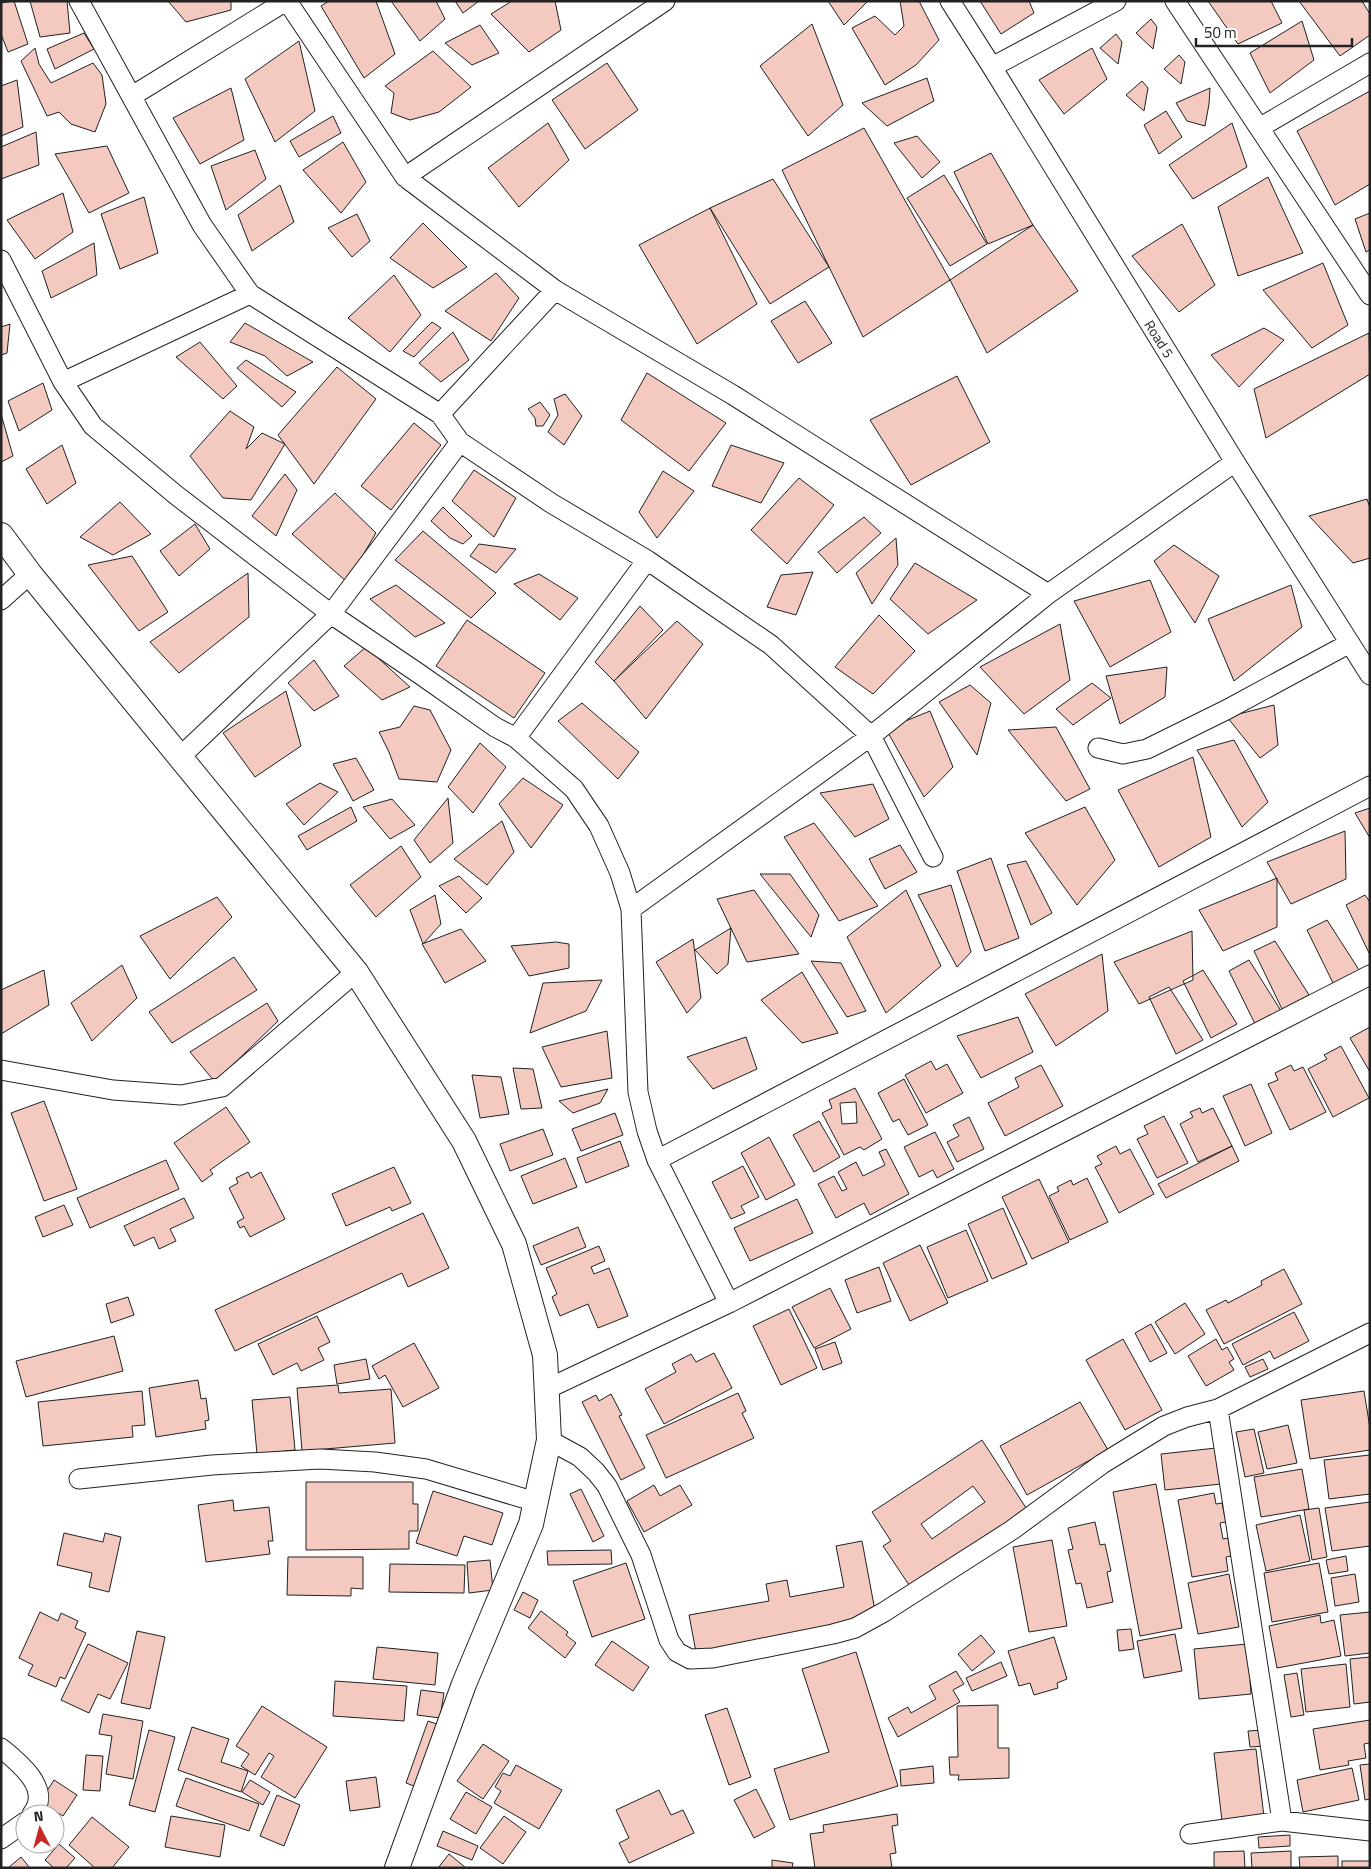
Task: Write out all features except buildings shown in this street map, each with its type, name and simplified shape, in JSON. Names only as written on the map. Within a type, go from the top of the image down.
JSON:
[{"type":"street","points":[[79,1],[202,225],[250,294],[440,414],[460,442],[551,503],[647,560],[771,645],[871,736],[933,857]]},
{"type":"street","points":[[132,96],[286,1],[405,177],[555,290],[733,395],[1048,594]]},
{"type":"street","points":[[405,177],[665,1]]},
{"type":"street","name":"Road 5","points":[[950,1],[1235,462],[1370,675]]},
{"type":"street","points":[[992,67],[1116,1]]},
{"type":"street","points":[[1175,1],[1370,295]]},
{"type":"street","points":[[1259,128],[1370,63]]},
{"type":"street","points":[[1,260],[63,382],[93,426],[176,495],[331,614],[421,674],[495,727],[516,738],[574,789],[599,826],[620,873],[631,909],[638,1092],[648,1131],[657,1160],[729,1303]]},
{"type":"street","points":[[440,414],[555,290]]},
{"type":"street","points":[[63,382],[250,294]]},
{"type":"street","points":[[180,756],[331,614],[460,442]]},
{"type":"street","points":[[631,909],[871,736],[1048,594],[1235,462]]},
{"type":"street","points":[[1,535],[30,574],[356,972],[464,1141],[514,1244],[545,1355],[549,1440],[531,1524],[464,1684],[397,1868]]},
{"type":"street","points":[[516,738],[647,560]]},
{"type":"street","points":[[1,600],[30,574]]},
{"type":"street","points":[[1098,748],[1123,754],[1147,749],[1226,710],[1350,642]]},
{"type":"street","points":[[657,1160],[1370,786]]},
{"type":"street","points":[[1,1070],[113,1090],[181,1095],[222,1087],[356,972]]},
{"type":"street","points":[[547,1389],[729,1303],[1370,975]]},
{"type":"street","points":[[549,1440],[580,1457],[607,1486],[641,1555],[669,1640],[677,1652],[690,1658],[712,1658],[855,1628],[884,1612],[1012,1530],[1102,1464],[1164,1426],[1218,1409],[1370,1333]]},
{"type":"street","points":[[1218,1409],[1282,1821]]},
{"type":"street","points":[[79,1480],[212,1465],[329,1459],[375,1462],[426,1469],[536,1502]]},
{"type":"street","points":[[1,1748],[24,1767],[36,1785],[37,1804]]},
{"type":"street","points":[[1190,1834],[1282,1821],[1370,1831]]},
{"type":"street","points":[[1,1839],[15,1829]]}]
